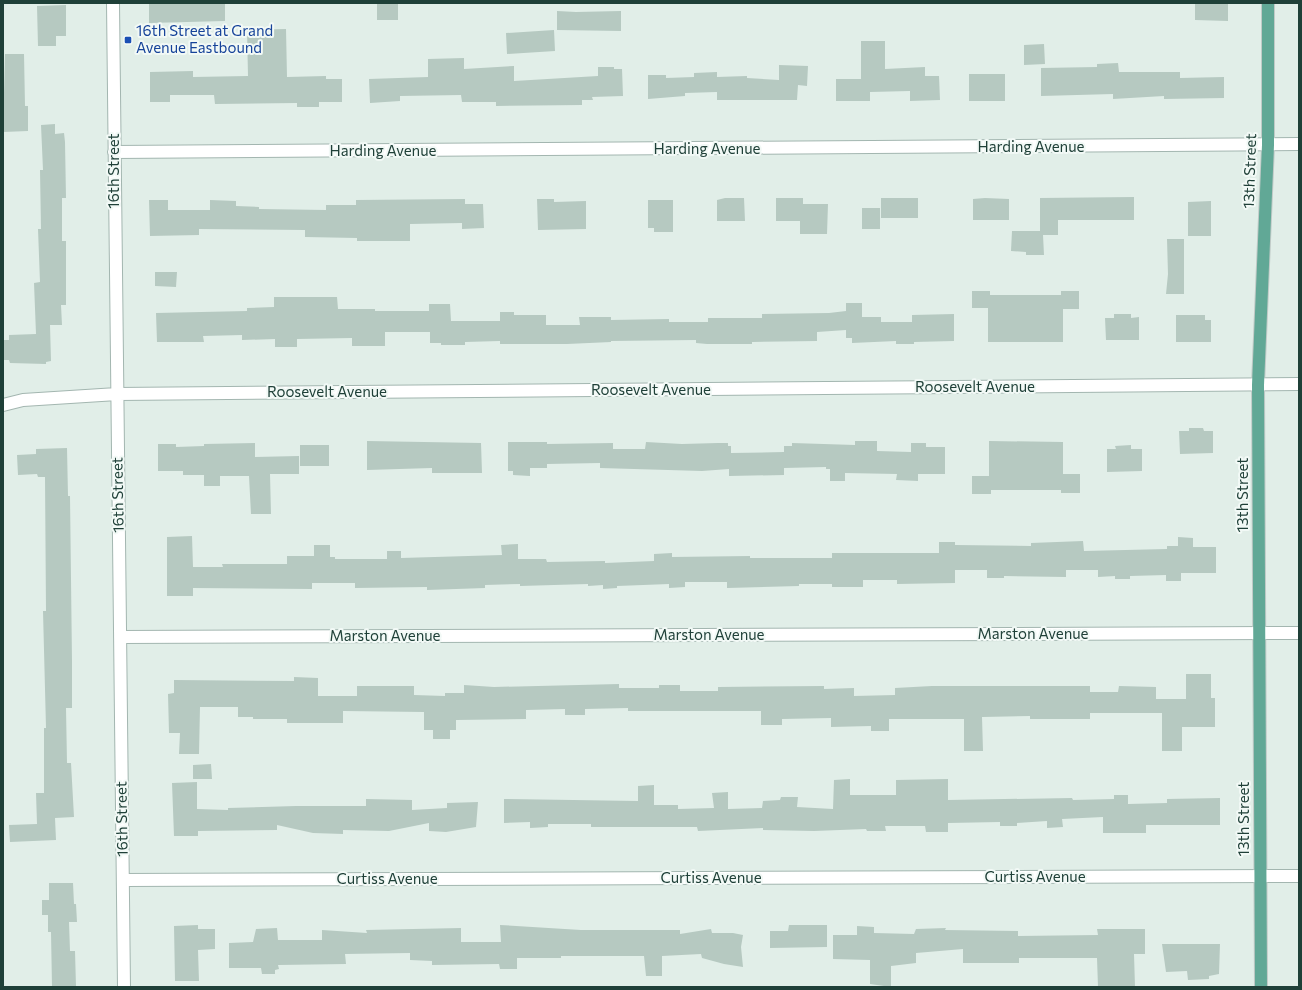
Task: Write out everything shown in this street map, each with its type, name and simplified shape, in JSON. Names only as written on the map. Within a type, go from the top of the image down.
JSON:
[{"type":"main road","name":"13th Street","points":[[1261,987],[1258,385],[1268,145],[1268,3]]},
{"type":"street","name":"16th Street","points":[[113,3],[124,987]]},
{"type":"street","name":"Harding Avenue","points":[[114,152],[1299,144]]},
{"type":"street","name":"Roosevelt Avenue","points":[[3,405],[24,400],[117,394],[1299,384]]},
{"type":"street","name":"Marston Avenue","points":[[120,637],[1299,633]]},
{"type":"street","name":"Curtiss Avenue","points":[[123,880],[1299,876]]},
{"type":"building","points":[[149,3],[225,3],[225,21],[149,23]]},
{"type":"building","points":[[377,3],[398,3],[398,20],[377,20]]},
{"type":"building","points":[[1195,3],[1228,3],[1228,21],[1195,20]]},
{"type":"building","points":[[66,5],[66,36],[56,36],[56,46],[38,46],[37,6]]},
{"type":"building","points":[[557,11],[621,11],[621,31],[557,30]]},
{"type":"building","points":[[286,29],[287,77],[326,76],[326,79],[342,79],[342,102],[319,102],[319,107],[297,107],[297,103],[215,104],[214,95],[170,95],[170,102],[150,102],[150,72],[193,71],[193,77],[248,76],[247,30]]},
{"type":"building","points":[[554,30],[555,51],[507,54],[506,33]]},
{"type":"building","points":[[861,41],[885,41],[885,69],[925,67],[925,76],[939,76],[940,100],[910,101],[910,91],[870,92],[870,101],[836,101],[836,79],[861,79]]},
{"type":"building","points":[[1044,44],[1045,64],[1024,65],[1024,45]]},
{"type":"building","points":[[5,54],[24,54],[25,106],[28,106],[28,131],[3,132]]},
{"type":"building","points":[[464,58],[464,69],[514,66],[514,81],[598,76],[598,67],[614,67],[614,69],[622,69],[623,96],[592,97],[593,100],[582,100],[582,105],[496,106],[496,102],[462,102],[461,95],[400,96],[400,101],[370,103],[369,79],[428,77],[428,59]]},
{"type":"building","points":[[1118,63],[1119,72],[1180,72],[1180,78],[1224,77],[1224,98],[1164,99],[1164,96],[1113,99],[1113,94],[1041,96],[1041,68],[1097,67],[1097,64]]},
{"type":"building","points":[[779,65],[808,66],[807,86],[798,85],[797,100],[717,100],[717,92],[685,93],[685,96],[648,99],[648,75],[666,75],[666,78],[694,77],[694,73],[717,72],[717,77],[747,76],[747,78],[779,80]]},
{"type":"building","points":[[969,74],[1005,74],[1005,101],[969,101]]},
{"type":"building","points":[[55,124],[55,134],[64,133],[65,142],[66,198],[62,198],[62,241],[66,241],[66,305],[61,305],[62,325],[50,325],[51,361],[46,362],[46,364],[10,363],[9,360],[3,360],[3,340],[9,340],[9,335],[36,334],[34,283],[40,282],[38,229],[41,229],[40,170],[43,170],[41,125]]},
{"type":"building","points":[[1134,197],[1134,220],[1058,220],[1058,235],[1043,235],[1044,255],[1026,255],[1026,252],[1011,251],[1012,231],[1040,231],[1040,198]]},
{"type":"building","points":[[725,198],[744,198],[745,221],[717,221],[717,200]]},
{"type":"building","points":[[776,198],[803,198],[803,204],[828,204],[827,234],[800,234],[800,221],[776,221]]},
{"type":"building","points":[[881,198],[918,198],[918,218],[881,218]]},
{"type":"building","points":[[465,199],[465,204],[483,204],[484,228],[462,229],[462,223],[410,224],[410,241],[357,241],[357,238],[305,237],[305,230],[199,229],[199,235],[150,236],[149,200],[168,200],[168,210],[210,210],[210,200],[236,201],[236,206],[259,207],[259,209],[326,210],[326,205],[356,205],[356,200]]},
{"type":"building","points":[[537,199],[554,199],[554,202],[586,201],[586,229],[538,230]]},
{"type":"building","points":[[973,199],[1009,199],[1009,220],[973,220]]},
{"type":"building","points":[[648,200],[673,200],[673,232],[654,232],[654,228],[648,228]]},
{"type":"building","points":[[1211,201],[1211,236],[1188,236],[1188,202]]},
{"type":"building","points":[[862,208],[880,208],[880,229],[862,229]]},
{"type":"building","points":[[1167,239],[1184,239],[1184,294],[1166,294],[1168,274]]},
{"type":"building","points":[[155,272],[177,272],[176,287],[155,286]]},
{"type":"building","points":[[972,291],[990,291],[990,295],[1061,295],[1061,291],[1079,291],[1079,309],[1063,309],[1063,342],[988,342],[988,308],[972,308]]},
{"type":"building","points":[[274,297],[337,297],[338,309],[375,309],[375,311],[429,311],[429,304],[450,304],[451,321],[500,321],[500,312],[514,312],[514,315],[546,315],[546,325],[580,325],[579,317],[611,317],[611,320],[669,319],[669,322],[708,322],[708,318],[762,318],[762,314],[829,313],[846,311],[846,303],[862,303],[862,317],[881,317],[881,322],[912,322],[912,315],[954,314],[954,341],[914,342],[914,344],[896,344],[896,341],[852,343],[852,338],[846,338],[846,330],[817,332],[817,341],[752,342],[752,344],[707,344],[696,343],[696,340],[611,341],[567,344],[500,344],[500,341],[465,342],[465,345],[441,345],[441,343],[430,343],[430,332],[385,332],[385,346],[352,346],[352,338],[297,339],[297,347],[275,347],[275,339],[242,340],[242,335],[203,336],[204,342],[157,342],[156,313],[247,311],[247,308],[274,307]]},
{"type":"building","points":[[1114,314],[1131,314],[1131,318],[1139,317],[1139,340],[1106,340],[1105,318],[1114,318]]},
{"type":"building","points":[[1176,315],[1205,315],[1205,320],[1211,320],[1211,342],[1176,342]]},
{"type":"building","points":[[1189,428],[1203,428],[1204,431],[1213,431],[1213,453],[1180,454],[1179,431],[1189,431]]},
{"type":"building","points":[[367,441],[481,443],[482,473],[432,473],[432,468],[367,470]]},
{"type":"building","points":[[855,441],[877,441],[877,451],[911,452],[911,443],[926,443],[926,447],[945,447],[945,474],[918,474],[918,481],[896,480],[897,474],[845,473],[845,481],[830,481],[830,469],[826,469],[826,467],[784,468],[784,475],[729,476],[729,469],[702,471],[600,468],[600,463],[547,464],[547,468],[530,468],[530,476],[513,475],[513,471],[508,471],[508,442],[547,442],[547,444],[613,443],[613,449],[645,449],[646,442],[682,444],[728,443],[728,446],[731,446],[731,453],[784,452],[784,446],[792,446],[792,443],[855,445]]},
{"type":"building","points":[[989,441],[1063,442],[1063,474],[1080,474],[1080,493],[1061,493],[1061,490],[991,490],[991,494],[972,494],[972,476],[989,476]]},
{"type":"building","points":[[255,443],[255,457],[299,456],[299,474],[270,474],[271,514],[251,514],[249,476],[220,476],[220,486],[204,486],[204,475],[183,475],[183,471],[158,471],[158,444],[176,444],[176,447],[204,446],[204,444]]},
{"type":"building","points":[[300,445],[329,445],[329,466],[300,466]]},
{"type":"building","points":[[1131,445],[1131,449],[1142,449],[1142,471],[1107,472],[1107,449],[1116,449],[1115,446]]},
{"type":"building","points":[[67,448],[68,496],[70,496],[72,708],[66,708],[67,763],[71,763],[74,817],[55,818],[56,840],[10,842],[9,825],[37,824],[36,793],[44,793],[44,728],[46,728],[43,611],[46,611],[45,477],[38,477],[37,474],[18,475],[17,455],[36,454],[36,449]]},
{"type":"building","points":[[192,536],[193,567],[223,567],[222,564],[287,564],[287,556],[314,556],[314,545],[330,545],[330,557],[335,557],[335,559],[387,559],[387,551],[401,551],[401,558],[502,555],[501,545],[518,544],[518,559],[546,559],[547,562],[605,561],[605,563],[654,561],[654,554],[672,553],[672,557],[750,556],[750,558],[832,558],[832,553],[939,553],[939,542],[955,542],[955,545],[1031,546],[1031,543],[1083,541],[1084,551],[1167,549],[1167,546],[1178,546],[1178,537],[1193,538],[1193,547],[1216,547],[1216,573],[1181,573],[1181,581],[1166,581],[1166,575],[1130,576],[1130,579],[1115,579],[1115,576],[1098,577],[1098,570],[1066,570],[1066,577],[1004,576],[1004,578],[987,578],[987,570],[955,570],[955,583],[897,584],[897,580],[863,580],[863,587],[832,587],[832,584],[799,584],[799,586],[727,588],[727,582],[685,582],[685,587],[669,588],[669,584],[617,586],[617,588],[603,589],[603,585],[588,586],[588,584],[520,586],[520,584],[485,585],[485,588],[427,590],[427,587],[355,588],[355,583],[312,583],[312,589],[193,588],[193,596],[167,596],[167,537]]},
{"type":"building","points":[[1186,674],[1211,674],[1211,698],[1215,698],[1215,727],[1182,727],[1182,751],[1162,751],[1162,713],[1090,713],[1090,719],[1030,719],[1030,716],[982,717],[983,751],[964,751],[964,719],[889,719],[889,731],[871,731],[871,726],[831,727],[831,718],[782,719],[782,725],[761,725],[761,711],[628,711],[628,708],[585,709],[585,715],[565,715],[565,709],[526,710],[526,719],[456,720],[456,730],[450,730],[450,739],[433,739],[433,730],[424,730],[424,712],[343,711],[343,723],[287,723],[287,719],[253,719],[253,717],[238,717],[238,707],[200,707],[199,754],[179,754],[180,733],[169,733],[168,694],[174,693],[174,680],[294,681],[294,677],[318,678],[318,696],[357,696],[357,686],[414,686],[414,695],[445,696],[445,693],[464,693],[464,685],[494,687],[619,684],[619,688],[659,688],[659,685],[680,685],[680,691],[718,691],[718,687],[824,686],[824,689],[854,688],[854,696],[895,695],[895,688],[932,686],[1090,686],[1090,692],[1118,692],[1119,686],[1156,687],[1156,699],[1186,699]]},
{"type":"building","points":[[211,764],[212,779],[193,779],[193,765]]},
{"type":"building","points":[[850,779],[850,795],[896,795],[896,780],[948,779],[948,800],[1072,798],[1073,800],[1114,799],[1114,795],[1128,795],[1128,804],[1167,803],[1167,799],[1220,798],[1220,825],[1146,825],[1146,833],[1103,833],[1103,817],[1062,819],[1063,827],[1047,828],[1047,821],[1017,823],[1017,826],[1000,826],[1000,822],[948,823],[948,832],[926,832],[925,826],[885,826],[886,831],[867,831],[866,829],[814,831],[763,830],[763,828],[698,831],[697,827],[591,827],[591,824],[548,824],[548,827],[530,828],[530,822],[504,823],[504,799],[638,801],[638,786],[654,785],[654,805],[678,805],[678,809],[714,808],[712,793],[728,792],[728,809],[762,808],[763,801],[780,800],[781,797],[798,797],[797,807],[833,809],[834,780]]},
{"type":"building","points":[[197,782],[197,809],[228,810],[228,808],[296,806],[366,806],[366,799],[412,800],[412,810],[447,808],[447,803],[478,802],[476,827],[446,832],[429,831],[429,823],[389,831],[343,830],[343,834],[313,833],[277,825],[277,830],[198,831],[198,836],[174,836],[172,783]]},
{"type":"building","points":[[49,883],[73,883],[77,922],[69,922],[70,951],[75,951],[76,987],[52,987],[51,932],[48,932],[48,915],[42,915],[42,900],[49,900]]},
{"type":"building","points":[[198,925],[198,929],[215,929],[215,949],[198,950],[199,981],[175,981],[174,926]]},
{"type":"building","points":[[500,925],[581,930],[680,930],[680,934],[711,929],[712,933],[733,933],[743,935],[741,947],[743,967],[702,958],[701,954],[662,956],[662,976],[646,976],[644,956],[561,956],[561,958],[517,958],[517,969],[500,969],[499,964],[432,965],[432,961],[410,960],[410,953],[345,954],[346,964],[278,965],[279,969],[275,970],[275,974],[262,974],[261,968],[229,968],[229,943],[253,942],[256,929],[277,928],[278,940],[322,940],[322,930],[367,933],[366,930],[461,928],[461,942],[501,942]]},
{"type":"building","points":[[789,925],[827,925],[827,947],[770,948],[770,931],[788,931]]},
{"type":"building","points":[[857,926],[874,927],[874,933],[914,934],[916,929],[946,928],[945,930],[1018,931],[1018,936],[1098,935],[1097,929],[1145,929],[1145,954],[1134,954],[1135,987],[1098,987],[1097,958],[1019,958],[1019,963],[963,963],[963,949],[916,953],[916,963],[891,966],[891,987],[870,984],[870,960],[833,959],[833,935],[857,935]]},
{"type":"building","points":[[1162,944],[1220,944],[1219,974],[1209,976],[1209,979],[1188,980],[1187,971],[1166,972]]},
{"type":"place","name":"16th Street at Grand Avenue Eastbound","points":[[128,40]]}]
